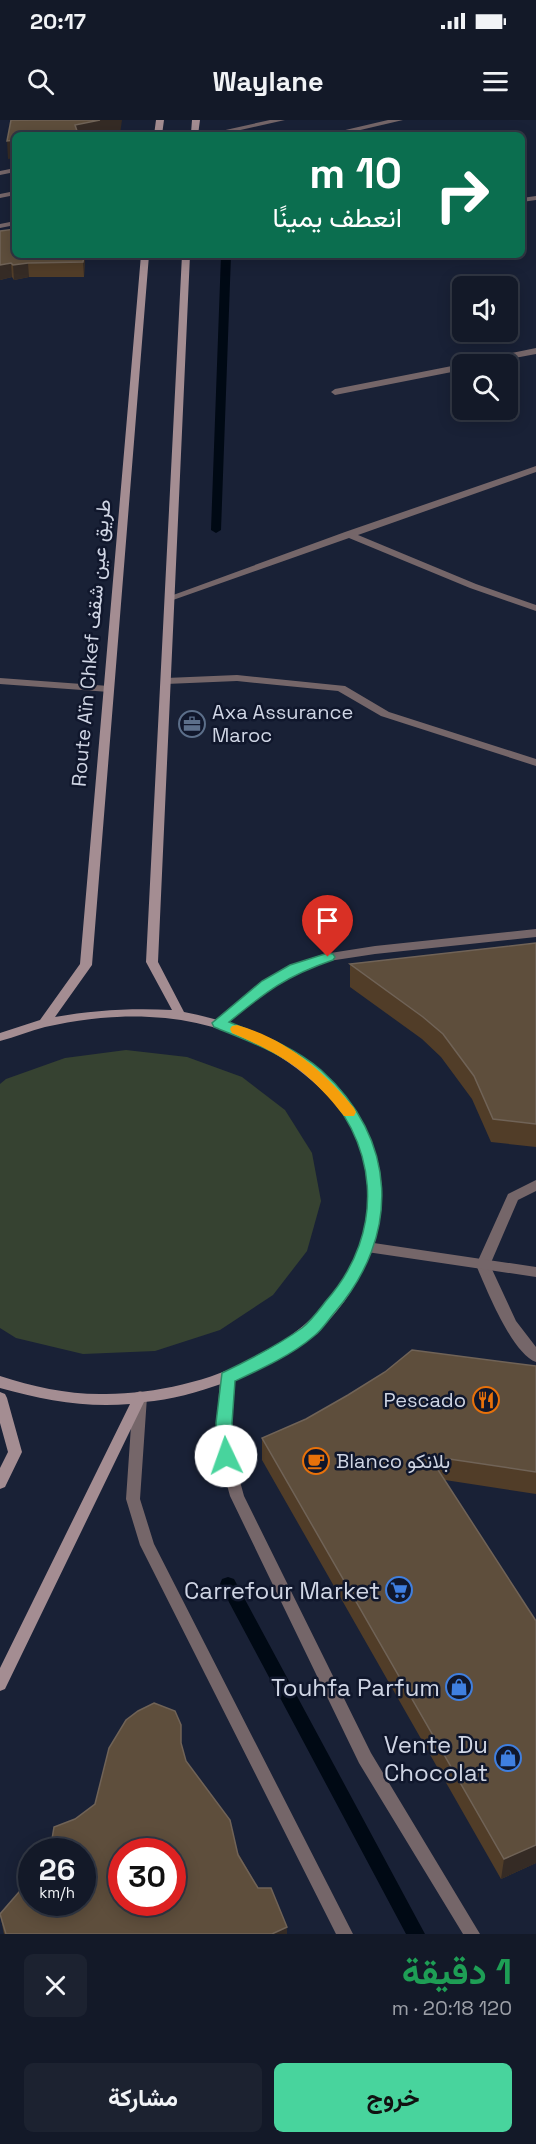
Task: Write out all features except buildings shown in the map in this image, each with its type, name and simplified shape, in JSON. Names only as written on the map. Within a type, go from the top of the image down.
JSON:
[{"type":"main road","name":"Route Aïn Chkef طريق عين شقف","points":[[45,1022],[86,965],[145,258]]},
{"type":"main road","points":[[180,1015],[152,962],[186,258]]},
{"type":"main road","points":[[0,1037],[45,1022],[111,1012],[180,1015],[219,1023],[261,1039],[299,1060],[330,1088],[354,1119],[366,1146],[375,1178],[376,1201],[367,1247],[344,1292],[309,1332],[265,1359],[197,1388],[109,1400],[36,1393],[0,1382]]},
{"type":"main road","points":[[0,1684],[140,1397]]},
{"type":"main road","points":[[0,1398],[15,1452],[0,1483]]},
{"type":"street","points":[[222,132],[281,120]]},
{"type":"street","points":[[342,132],[399,120]]},
{"type":"street","points":[[518,355],[536,351]]},
{"type":"street","points":[[334,392],[452,369]]},
{"type":"street","points":[[170,598],[536,469]]},
{"type":"street","points":[[348,534],[536,608]]},
{"type":"street","points":[[524,605],[536,600]]},
{"type":"street","points":[[166,681],[237,678],[341,688],[385,714],[536,763]]},
{"type":"street","points":[[0,681],[109,690]]},
{"type":"street","points":[[219,1023],[266,984],[295,968],[328,957],[536,933]]},
{"type":"street","points":[[536,1185],[513,1197],[483,1265],[507,1316],[526,1347],[536,1356]]},
{"type":"street","points":[[367,1247],[536,1272]]},
{"type":"street","points":[[227,1377],[224,1423],[226,1456],[237,1496],[365,1758],[472,1934]]},
{"type":"street","points":[[140,1397],[133,1499],[147,1545],[345,1934]]},
{"type":"green space","points":[[126,1050],[187,1057],[242,1077],[285,1110],[312,1153],[321,1201],[307,1251],[273,1295],[220,1330],[155,1351],[83,1354],[16,1338],[0,1328],[0,1084],[6,1079],[65,1058]]},
{"type":"waterway","points":[[216,530],[226,258]]},
{"type":"waterway","points":[[228,1584],[416,1934]]},
{"type":"slow traffic","points":[[237,1029],[299,1060],[330,1088],[349,1112]]},
{"type":"place","name":"Axa Assurance Maroc","points":[[192,724]]},
{"type":"place","name":"Pescado","points":[[486,1400]]},
{"type":"place","name":"Blanco بلانكو","points":[[316,1461]]},
{"type":"place","name":"Carrefour Market","points":[[399,1590]]},
{"type":"place","name":"Touhfa Parfum","points":[[459,1687]]},
{"type":"place","name":"Vente Du Chocolat","points":[[508,1758]]},
{"type":"route","points":[[226,1456],[224,1423],[227,1377],[282,1350],[309,1332],[344,1292],[367,1247],[373,1224],[376,1201],[375,1178],[370,1155],[354,1119],[343,1103],[316,1074],[299,1060],[261,1039],[219,1023],[266,984],[295,968],[328,957]]}]
